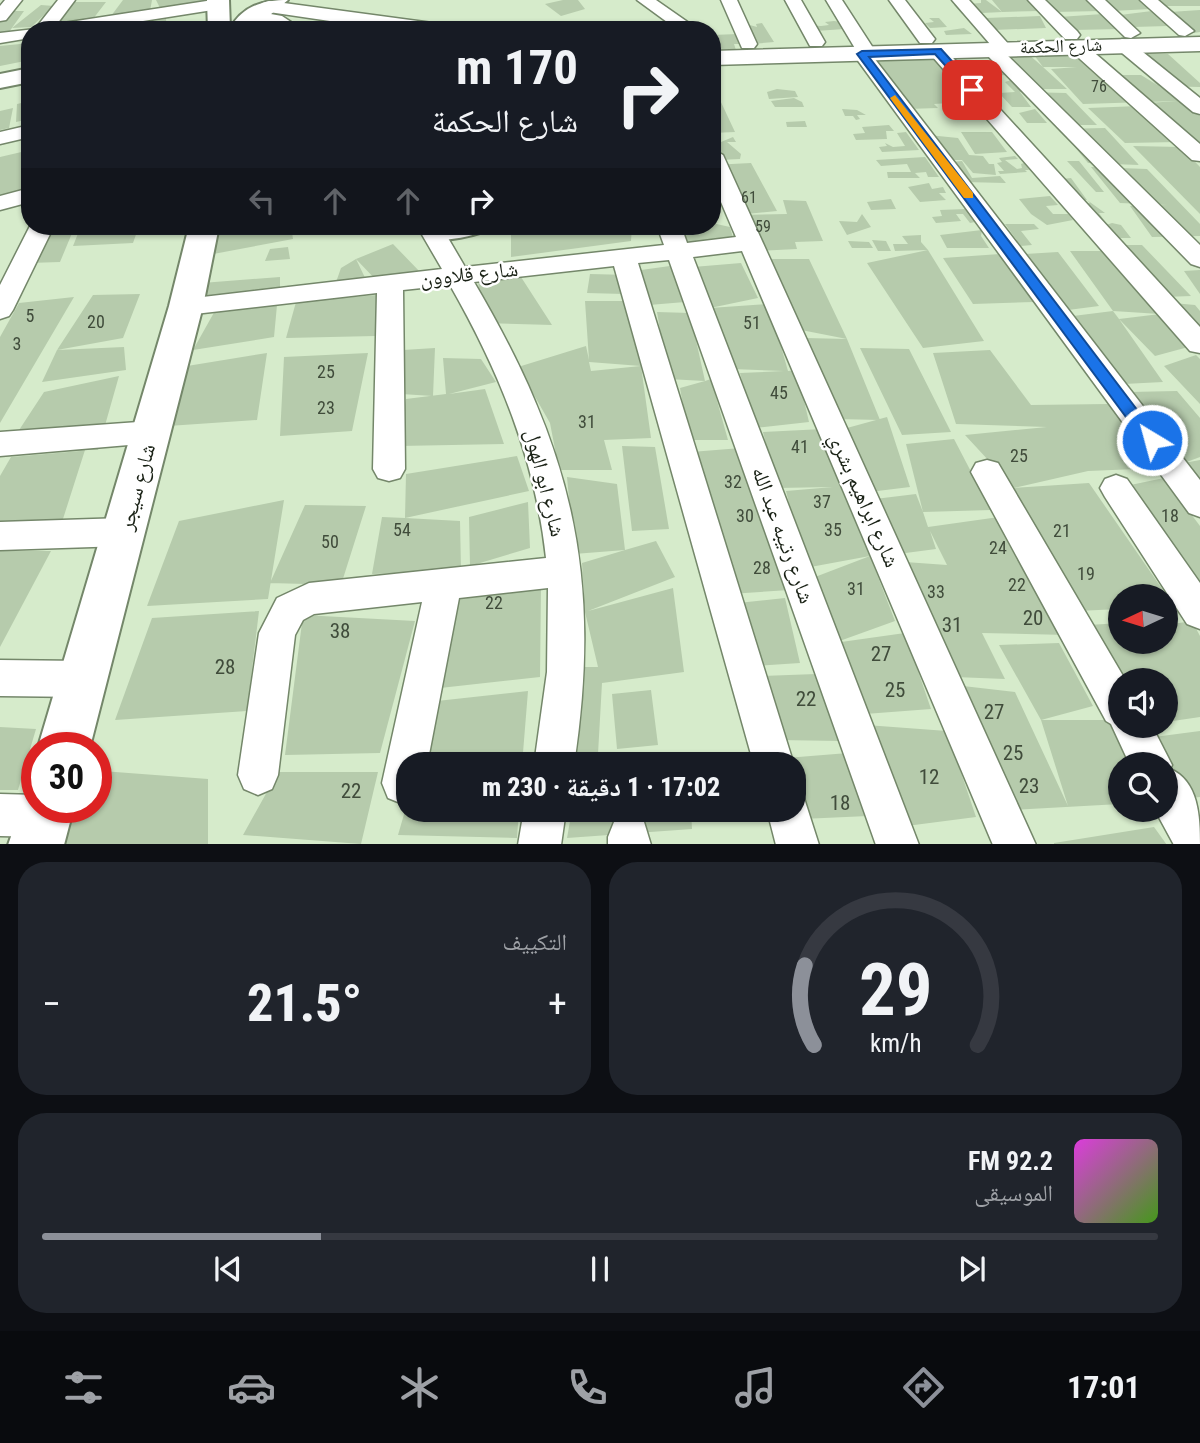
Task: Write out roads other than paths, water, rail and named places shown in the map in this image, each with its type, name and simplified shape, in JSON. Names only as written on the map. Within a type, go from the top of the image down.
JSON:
[{"type":"main road","points":[[218,2],[219,21]]},
{"type":"main road","points":[[0,81],[21,77]]},
{"type":"main road","name":"شارع سيجر","points":[[68,732],[186,306],[202,235]]},
{"type":"street","points":[[0,16],[15,0]]},
{"type":"street","points":[[50,21],[67,0]]},
{"type":"street","points":[[101,21],[115,0]]},
{"type":"street","points":[[645,0],[677,21]]},
{"type":"street","points":[[673,18],[677,6],[675,0]]},
{"type":"street","points":[[729,0],[748,44]]},
{"type":"street","points":[[793,0],[806,47]]},
{"type":"street","points":[[834,0],[863,49],[1200,504]]},
{"type":"street","points":[[898,0],[932,45],[1200,344]]},
{"type":"street","points":[[960,0],[996,45],[1200,259]]},
{"type":"street","points":[[1036,0],[1073,41],[1200,155]]},
{"type":"street","points":[[1095,0],[1126,38],[1200,108]]},
{"type":"street","points":[[1148,0],[1195,36]]},
{"type":"street","points":[[106,21],[218,2]]},
{"type":"street","points":[[259,15],[278,21]]},
{"type":"street","points":[[259,15],[302,21]]},
{"type":"street","points":[[259,15],[331,21]]},
{"type":"street","points":[[0,38],[21,34]]},
{"type":"street","name":"شارع الحكمة","points":[[721,45],[863,49],[1195,36]]},
{"type":"street","name":"شارع الحكمة","points":[[721,57],[806,47]]},
{"type":"street","points":[[0,138],[21,133]]},
{"type":"street","name":"شارع ابراهيم بشري","points":[[721,175],[1015,844]]},
{"type":"street","points":[[0,203],[21,197]]},
{"type":"street","points":[[0,310],[10,277],[36,235]]},
{"type":"street","name":"شارع ابو الهول","points":[[433,235],[458,275],[519,394],[539,445],[555,504],[565,571],[567,651],[555,752]]},
{"type":"street","name":"شارع قلاوون","points":[[186,306],[624,257],[674,238],[751,243]]},
{"type":"street","name":"شارع رتيبه عبد الله","points":[[674,238],[898,844]]},
{"type":"street","points":[[624,257],[770,752]]},
{"type":"street","points":[[389,469],[390,283]]},
{"type":"street","points":[[0,444],[152,432]]},
{"type":"street","points":[[987,472],[1108,687]]},
{"type":"street","points":[[1116,488],[1200,613]]},
{"type":"street","points":[[0,536],[124,532]]},
{"type":"street","points":[[258,775],[277,633],[290,609],[309,599],[565,571]]},
{"type":"street","points":[[409,752],[444,583]]},
{"type":"street","points":[[0,678],[83,679]]},
{"type":"street","points":[[1178,811],[1196,844]]},
{"type":"street","points":[[539,844],[543,822]]},
{"type":"street","points":[[791,822],[798,844]]}]
